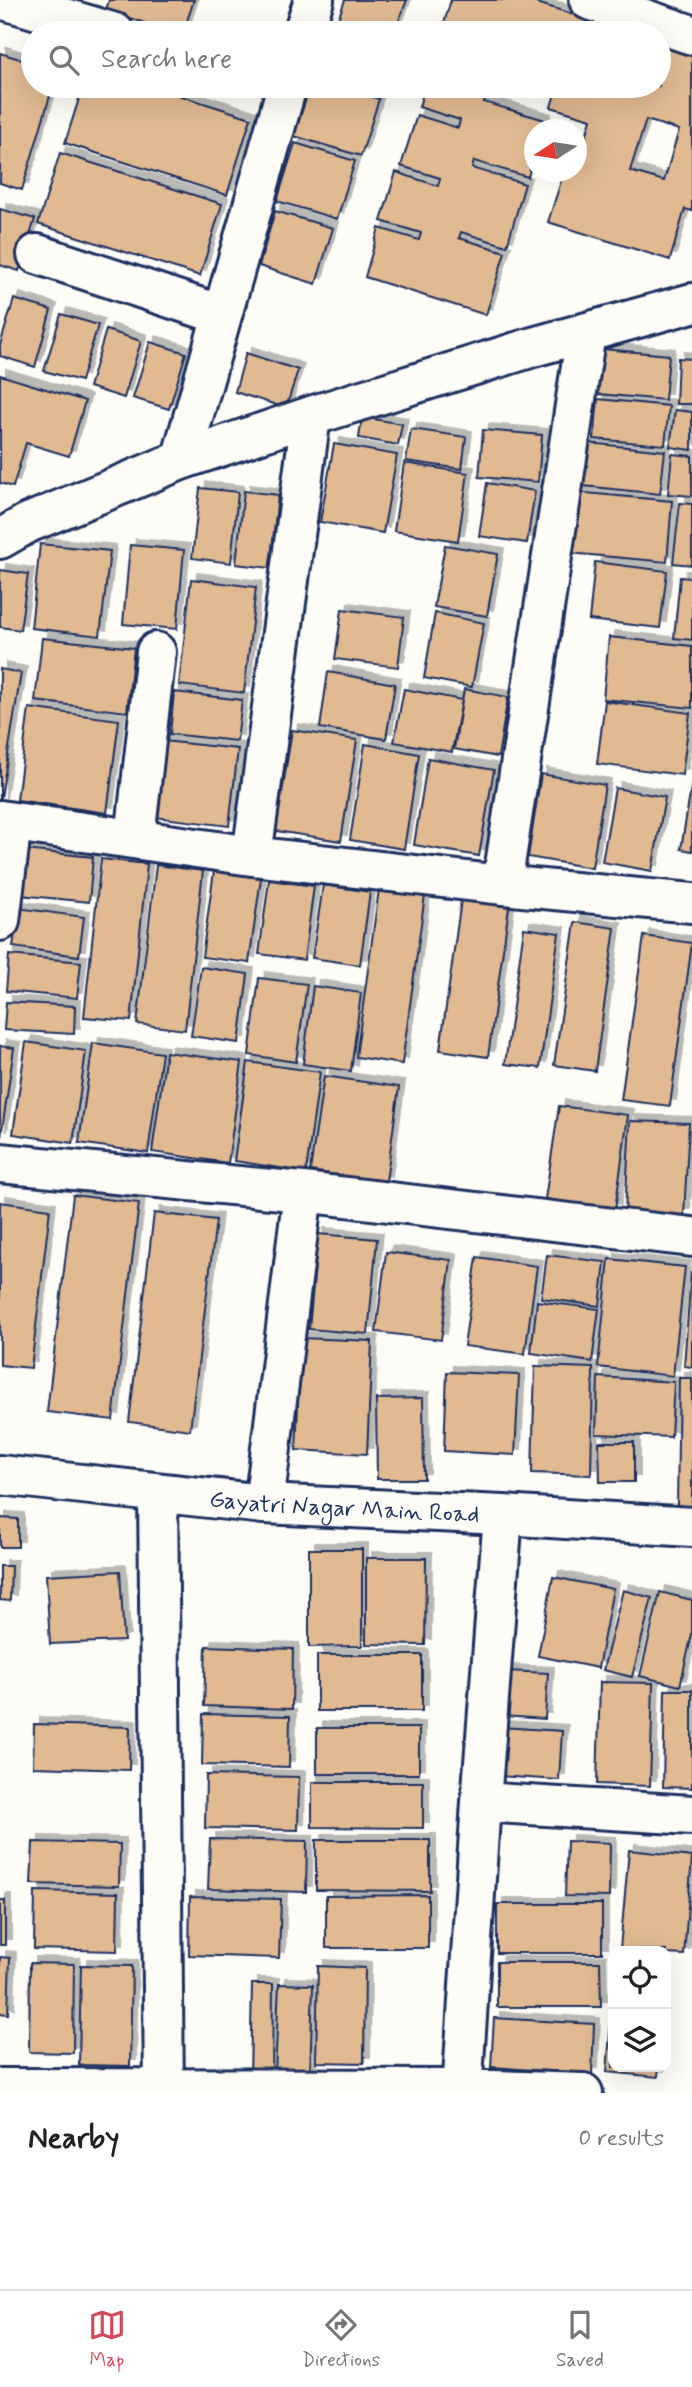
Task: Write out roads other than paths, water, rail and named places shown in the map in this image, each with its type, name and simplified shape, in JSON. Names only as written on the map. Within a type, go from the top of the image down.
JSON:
[{"type":"street","points":[[4,0],[75,21]]},
{"type":"street","points":[[307,21],[314,0]]},
{"type":"street","points":[[589,0],[651,21]]},
{"type":"street","points":[[671,28],[692,35]]},
{"type":"street","points":[[181,460],[284,98]]},
{"type":"street","points":[[37,254],[222,315]]},
{"type":"street","points":[[0,539],[28,523],[181,460],[311,416],[533,347],[692,303]]},
{"type":"street","points":[[502,885],[586,333]]},
{"type":"street","points":[[252,856],[311,416]]},
{"type":"street","points":[[135,838],[156,652]]},
{"type":"street","points":[[0,920],[6,821],[252,856],[502,885],[692,903]]},
{"type":"street","points":[[0,1163],[303,1192],[692,1237]]},
{"type":"street","points":[[264,1504],[303,1192]]},
{"type":"street","name":"Gayatri Nagar Main Road","points":[[0,1475],[264,1504],[692,1527]]},
{"type":"street","points":[[158,1493],[164,2091]]},
{"type":"street","points":[[462,2091],[503,1515]]},
{"type":"street","points":[[481,1802],[692,1815]]},
{"type":"street","points":[[0,2088],[583,2093]]}]
